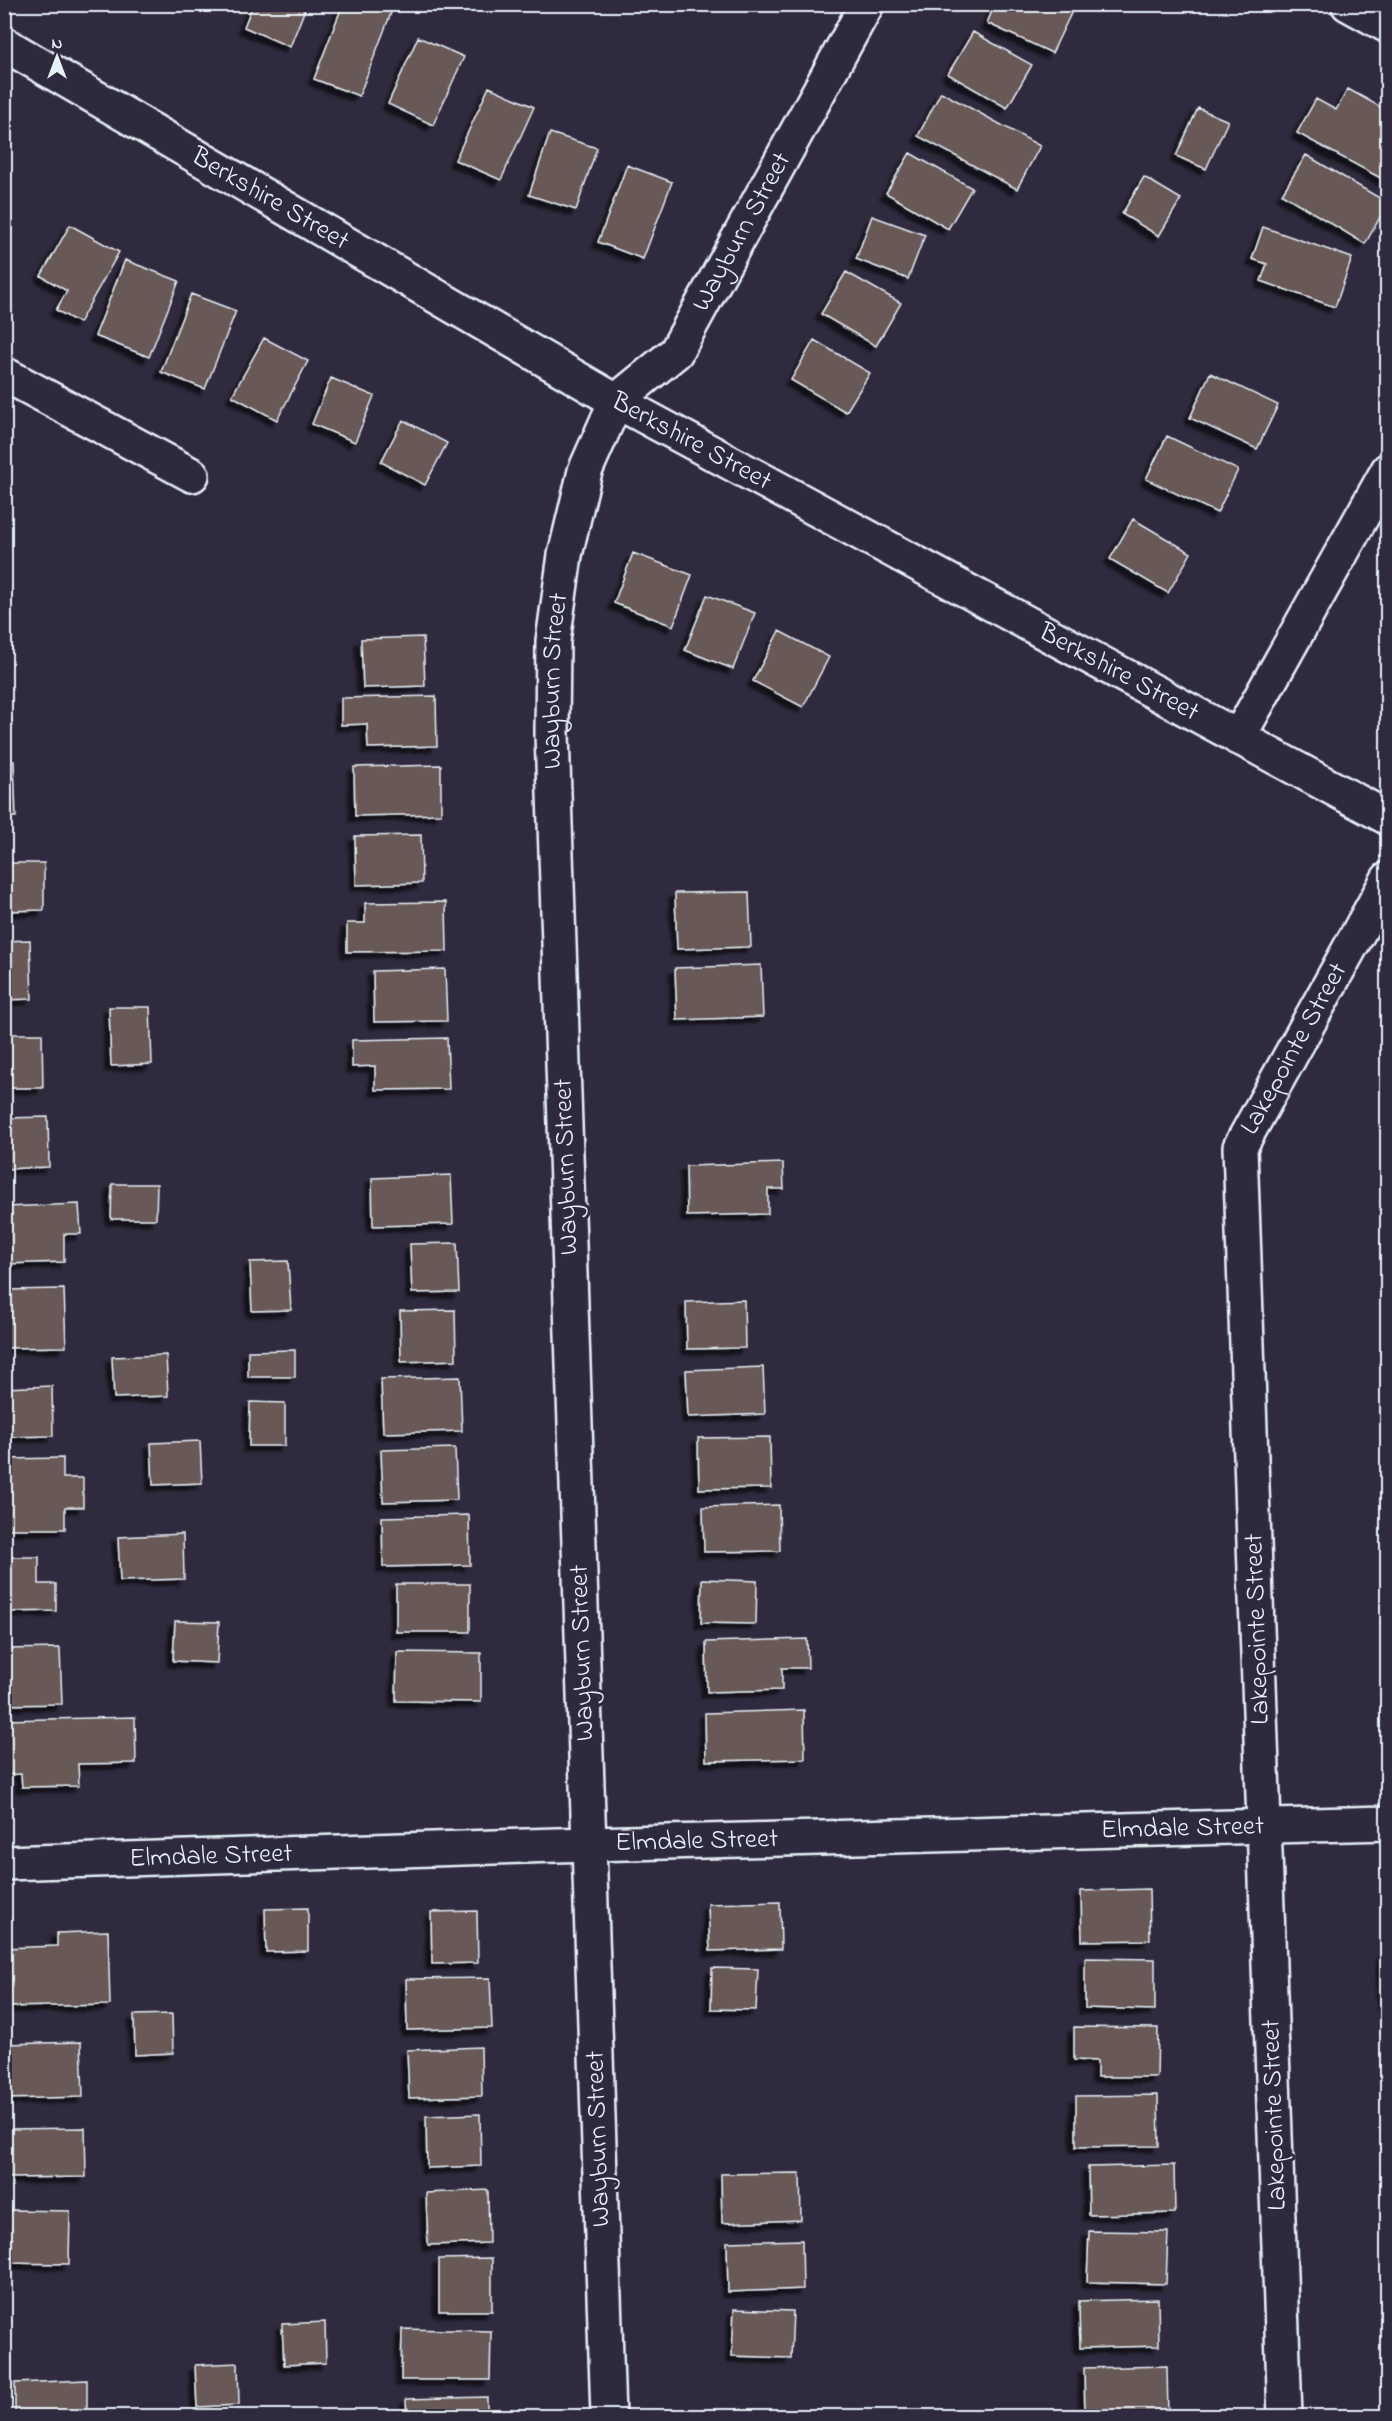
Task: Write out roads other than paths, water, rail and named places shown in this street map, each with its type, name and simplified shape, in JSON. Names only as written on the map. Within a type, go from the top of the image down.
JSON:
[{"type":"street","name":"Wayburn Street","points":[[608,2416],[553,745],[554,641],[565,555],[585,471],[616,401],[676,352],[867,4]]},
{"type":"street","points":[[1348,4],[1388,26]]},
{"type":"street","name":"Berkshire Street","points":[[4,44],[616,401],[1388,818]]},
{"type":"street","points":[[4,374],[192,475]]},
{"type":"street","points":[[1238,738],[1388,470]]},
{"type":"street","name":"Lakepointe Street","points":[[1285,2416],[1240,1147],[1388,879]]},
{"type":"street","name":"Elmdale Street","points":[[4,1863],[1388,1822]]}]
